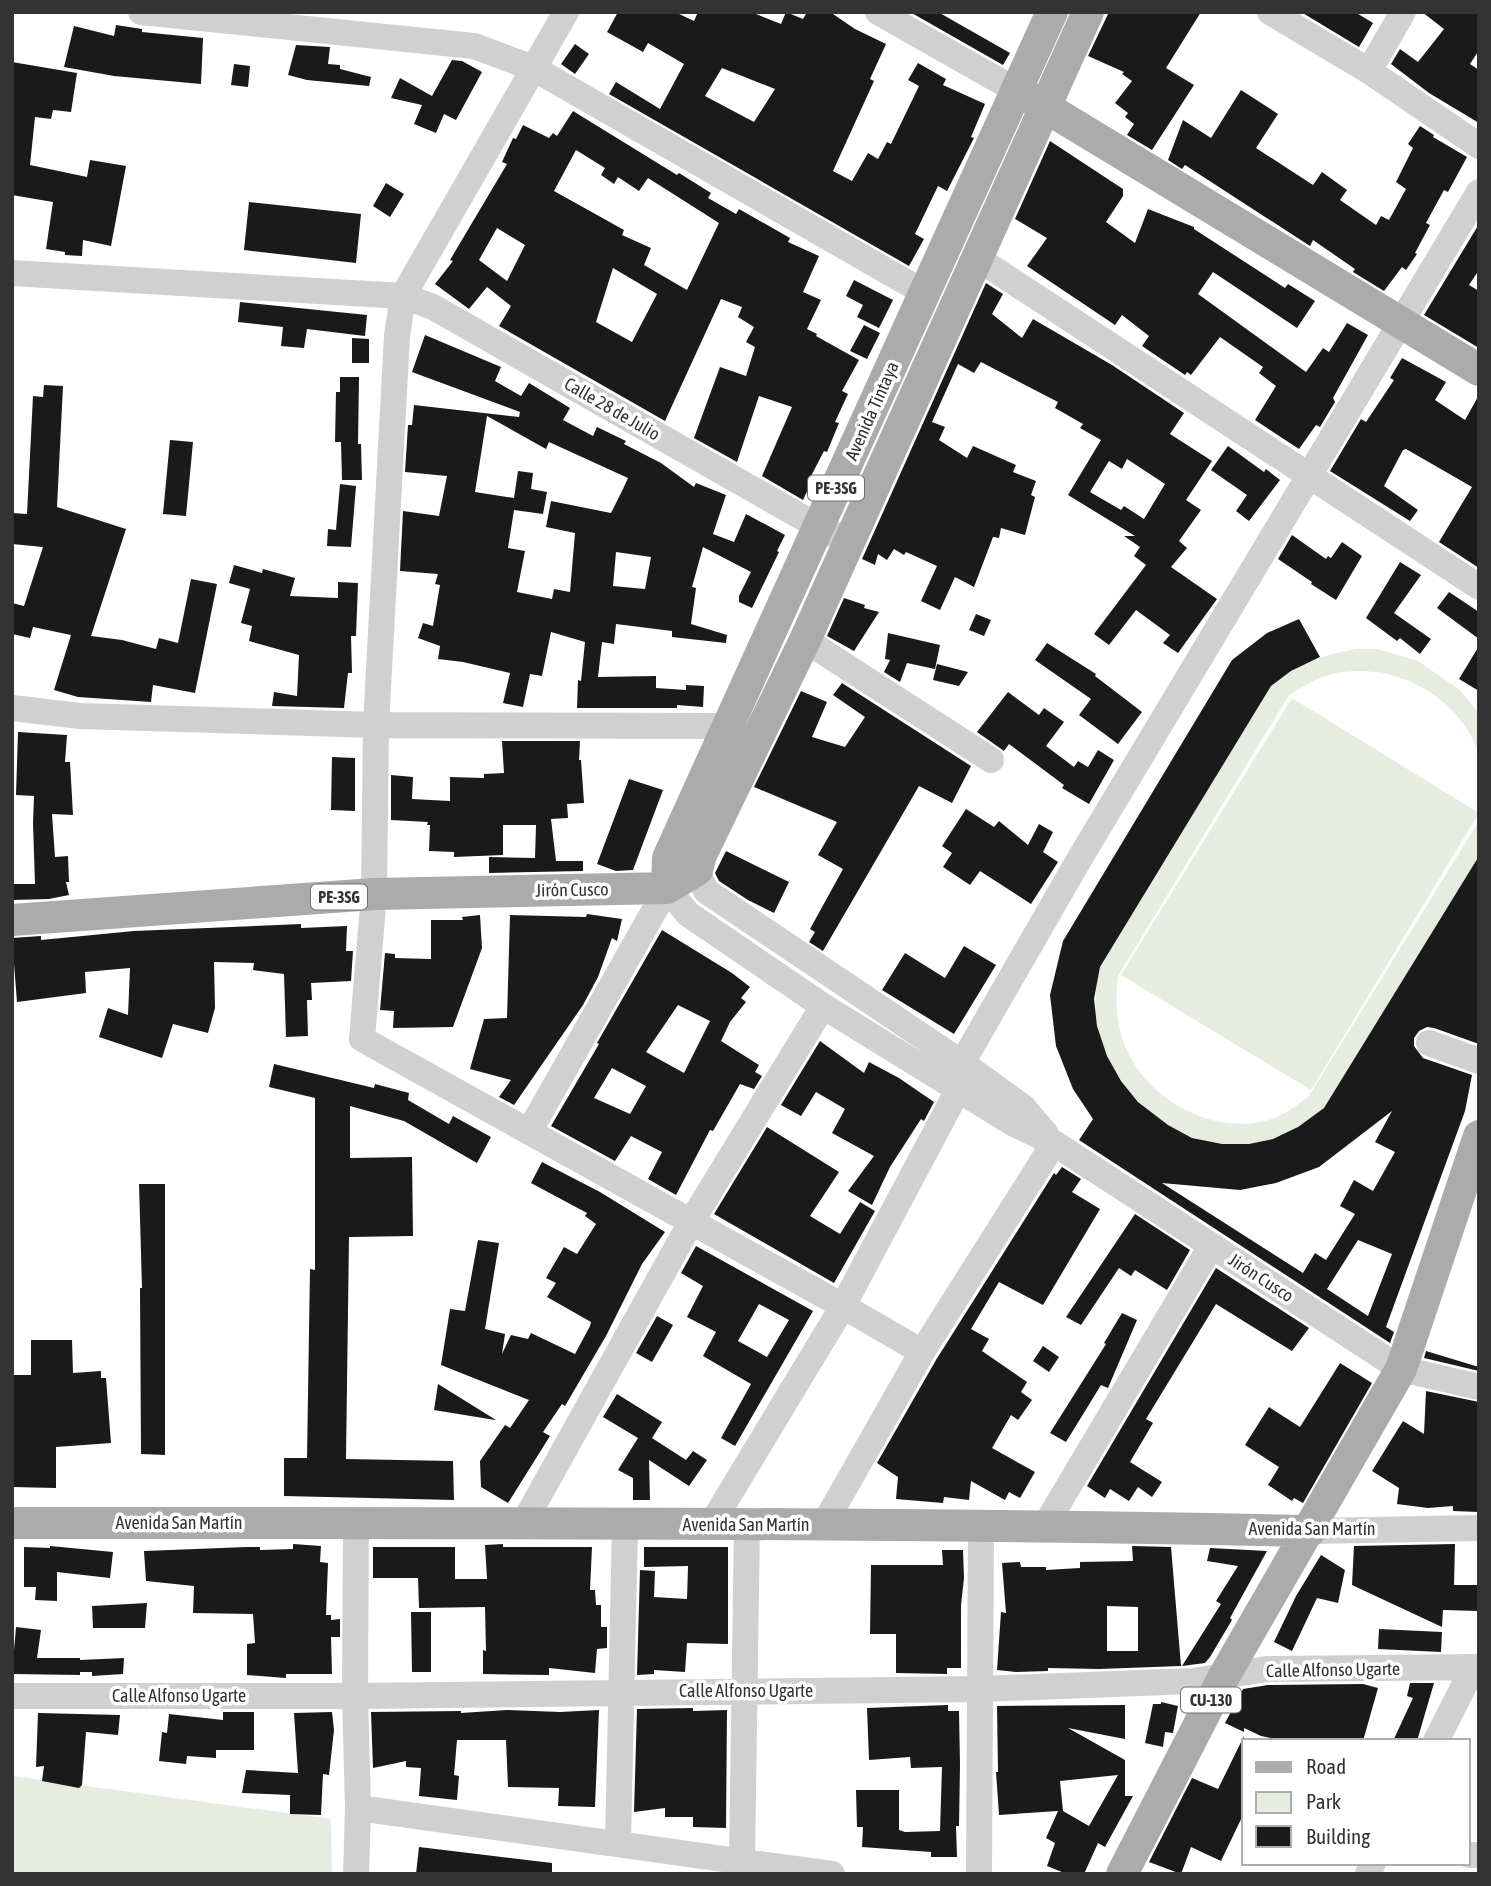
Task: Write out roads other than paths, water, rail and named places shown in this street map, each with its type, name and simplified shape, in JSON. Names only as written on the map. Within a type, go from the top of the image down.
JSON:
[{"type":"main road","name":"Avenida Tintaya","points":[[667,888],[668,858],[1052,12]]},
{"type":"main road","name":"Avenida Tintaya","points":[[697,870],[701,855],[805,640],[1088,12]]},
{"type":"main road","points":[[1017,91],[1479,370]]},
{"type":"main road","name":"PE-3SG","points":[[667,888],[697,870]]},
{"type":"main road","name":"Jirón Cusco","points":[[12,920],[374,894],[667,888]]},
{"type":"main road","points":[[1310,1531],[1401,1369],[1479,1136]]},
{"type":"main road","name":"Avenida San Martín","points":[[12,1523],[747,1523],[1310,1531]]},
{"type":"main road","name":"CU-130","points":[[1122,1874],[1223,1678],[1310,1531]]},
{"type":"street","points":[[141,12],[316,21],[474,46],[533,68],[925,293]]},
{"type":"street","points":[[566,12],[403,296],[397,336],[376,725],[374,894],[362,1039],[922,1352]]},
{"type":"street","points":[[878,12],[1017,91]]},
{"type":"street","points":[[1270,12],[1369,71],[1479,146]]},
{"type":"street","points":[[1369,71],[1403,12]]},
{"type":"street","points":[[962,1063],[1080,858],[1479,191]]},
{"type":"street","points":[[977,258],[1479,587]]},
{"type":"street","name":"Calle 28 de Julio","points":[[12,273],[403,296],[433,307],[849,542]]},
{"type":"street","points":[[805,640],[991,760]]},
{"type":"street","points":[[12,708],[80,716],[376,725],[727,726]]},
{"type":"street","name":"Jirón Cusco","points":[[697,870],[706,891],[1023,1107],[1054,1143]]},
{"type":"street","points":[[529,1132],[667,888]]},
{"type":"street","name":"Jirón Cusco","points":[[667,888],[688,915],[823,1006],[1014,1124],[1054,1143],[1401,1369],[1479,1387]]},
{"type":"street","points":[[523,1524],[691,1222],[823,1006]]},
{"type":"street","points":[[1429,1042],[1479,1061]]},
{"type":"street","points":[[712,1523],[843,1306],[958,1090]]},
{"type":"street","points":[[823,1526],[922,1352],[1054,1143]]},
{"type":"street","points":[[1045,1526],[1211,1246]]},
{"type":"street","points":[[356,1523],[356,1874]]},
{"type":"street","points":[[743,1861],[747,1523]]},
{"type":"street","points":[[618,1842],[625,1525]]},
{"type":"street","points":[[979,1874],[981,1527]]},
{"type":"street","name":"Avenida San Martín","points":[[1310,1531],[1479,1528]]},
{"type":"street","points":[[1437,1739],[1476,1667]]},
{"type":"street","name":"Calle Alfonso Ugarte","points":[[12,1696],[355,1696],[981,1689],[1193,1681],[1267,1669],[1476,1667]]},
{"type":"street","points":[[358,1808],[618,1842],[832,1874]]}]
